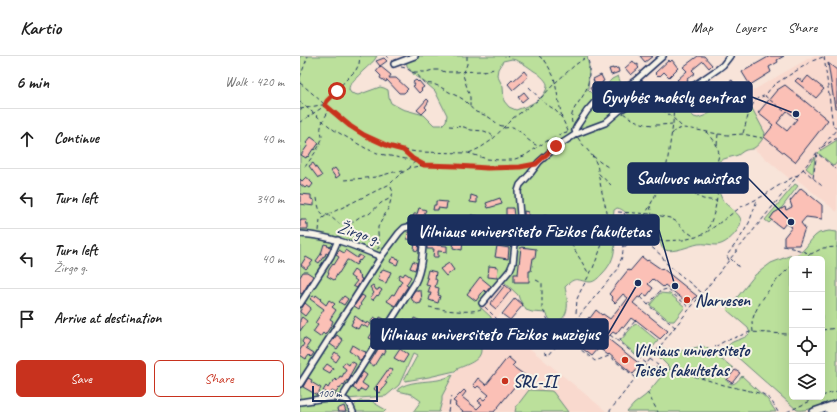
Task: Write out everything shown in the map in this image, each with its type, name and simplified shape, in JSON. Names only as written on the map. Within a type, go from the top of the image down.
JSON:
[{"type":"main road","points":[[814,412],[837,404]]},
{"type":"main road","points":[[830,412],[837,410]]},
{"type":"street","points":[[394,62],[416,56]]},
{"type":"street","points":[[575,131],[578,122],[595,102],[636,80],[663,56]]},
{"type":"street","points":[[483,305],[510,270],[513,263],[515,244],[520,239],[521,228],[518,191],[520,185],[530,174],[536,164],[575,131],[605,123],[630,104],[669,94],[683,93],[718,69],[730,56]]},
{"type":"street","points":[[341,399],[418,277],[424,226]]},
{"type":"street","name":"Žirgo g.","points":[[300,234],[338,240],[381,257],[393,240],[404,228],[408,227],[424,226],[451,229],[515,244]]},
{"type":"street","points":[[300,304],[331,256],[338,240]]},
{"type":"street","points":[[300,384],[381,257]]},
{"type":"street","points":[[300,403],[334,398],[341,399],[350,404],[352,412]]},
{"type":"path","points":[[300,77],[308,56]]},
{"type":"path","points":[[300,122],[325,105],[356,70],[359,64],[360,56]]},
{"type":"path","points":[[386,56],[400,66],[417,74],[425,84],[430,83],[440,86],[458,96],[476,112],[490,118],[500,126],[513,127],[527,139],[539,146]]},
{"type":"path","points":[[467,56],[467,64],[463,75],[470,97],[470,107]]},
{"type":"path","points":[[539,56],[546,62],[552,71],[562,118],[568,131]]},
{"type":"path","points":[[468,153],[486,144],[513,118],[540,98],[555,83],[587,57],[589,63],[588,86],[573,110],[571,116],[575,131],[582,144],[591,155],[598,169],[607,212],[605,235],[590,274],[577,299],[576,313]]},
{"type":"path","points":[[609,412],[702,293],[837,129],[833,126],[824,57],[814,60],[775,84],[765,96],[758,98],[750,111],[743,134]]},
{"type":"path","points":[[412,72],[426,72],[433,70],[445,72],[483,72],[494,69]]},
{"type":"path","points":[[300,83],[350,126],[364,135],[388,146],[403,150],[417,152],[468,153],[487,160],[512,160],[524,156],[550,139],[568,131],[575,131]]},
{"type":"path","points":[[529,87],[542,101],[562,118]]},
{"type":"path","points":[[638,229],[659,188],[667,164],[674,118],[675,94]]},
{"type":"path","points":[[765,96],[784,111]]},
{"type":"path","points":[[300,102],[334,130],[367,149],[380,154],[416,161]]},
{"type":"path","points":[[642,102],[656,106],[674,118],[682,128]]},
{"type":"path","points":[[300,109],[325,105]]},
{"type":"path","points":[[304,167],[313,156],[318,146],[322,137],[320,128],[330,110]]},
{"type":"path","points":[[619,111],[640,123],[654,126],[673,124]]},
{"type":"path","points":[[449,126],[484,131],[494,137]]},
{"type":"path","points":[[671,136],[675,130],[682,128],[718,134],[743,134],[762,138]]},
{"type":"path","points":[[707,132],[714,139],[717,145]]},
{"type":"path","points":[[707,232],[717,201],[715,168],[718,158],[718,134]]},
{"type":"path","points":[[820,148],[837,138]]},
{"type":"path","points":[[403,150],[416,161],[424,165]]},
{"type":"path","points":[[816,153],[836,169]]},
{"type":"path","points":[[813,178],[816,153]]},
{"type":"path","points":[[591,155],[608,167]]},
{"type":"path","points":[[410,168],[416,161]]},
{"type":"path","points":[[318,236],[320,220],[327,215],[390,184],[399,175],[410,168],[424,165],[497,168],[520,167],[536,164]]},
{"type":"path","points":[[667,164],[669,173],[674,179],[687,184],[696,196],[703,199],[717,201]]},
{"type":"path","points":[[803,169],[822,186]]},
{"type":"path","points":[[344,180],[376,177],[394,172],[405,171]]},
{"type":"path","points":[[598,173],[611,185]]},
{"type":"path","points":[[623,246],[626,246],[633,240],[640,238],[657,241],[683,240],[696,237],[707,232],[740,207],[758,199],[798,175]]},
{"type":"path","points":[[348,225],[351,230],[366,240],[374,249],[377,250],[379,248],[378,228],[392,198],[393,192],[390,184]]},
{"type":"path","points":[[317,198],[321,212],[339,225],[344,226],[348,225],[360,216],[369,214],[381,203],[392,198]]},
{"type":"path","points":[[738,268],[737,265],[727,256],[749,222],[758,199]]},
{"type":"path","points":[[650,206],[657,241]]},
{"type":"path","points":[[618,212],[652,214],[670,218],[677,222],[683,229],[696,237]]},
{"type":"path","points":[[544,352],[549,355],[568,329],[619,268],[623,246],[621,212]]},
{"type":"path","points":[[624,213],[630,229],[662,256],[666,263],[702,293]]},
{"type":"path","points":[[559,233],[576,229],[596,236],[605,235],[620,239]]},
{"type":"path","points":[[630,229],[638,229],[647,232],[657,241]]},
{"type":"path","points":[[564,232],[590,274]]},
{"type":"path","points":[[783,246],[811,254]]},
{"type":"path","points":[[807,256],[822,248],[837,247]]},
{"type":"path","points":[[753,333],[752,322],[764,297],[789,269]]},
{"type":"path","points":[[536,280],[542,283],[542,308],[548,320],[561,331]]},
{"type":"path","points":[[648,305],[660,291],[667,289],[690,308]]},
{"type":"path","points":[[641,297],[648,305],[675,327]]},
{"type":"path","points":[[429,307],[460,311],[481,310],[483,305],[500,322],[505,340]]},
{"type":"path","points":[[619,341],[635,321]]},
{"type":"path","points":[[825,330],[837,328]]},
{"type":"path","points":[[714,347],[750,332],[789,334]]},
{"type":"path","points":[[610,335],[646,363]]},
{"type":"path","points":[[564,336],[595,361],[609,356],[635,377]]},
{"type":"path","points":[[650,359],[664,370],[674,370],[724,385],[763,394],[770,400],[778,412]]},
{"type":"path","points":[[641,370],[661,367]]},
{"type":"path","points":[[825,395],[837,391]]},
{"type":"path","points":[[647,392],[658,412]]},
{"type":"path","points":[[448,412],[450,396]]},
{"type":"path","points":[[787,412],[813,400]]},
{"type":"shaded area","points":[[813,56],[837,56],[837,212],[794,177],[791,180],[753,148],[758,144],[765,133],[745,95]]},
{"type":"shaded area","points":[[501,279],[519,295],[513,298],[495,320],[607,412],[439,412],[442,396],[457,369],[471,363],[477,358],[478,340],[491,317],[479,306]]},
{"type":"green space","points":[[300,56],[377,56],[373,62],[350,84],[349,90],[351,93],[358,95],[380,87],[384,88],[388,90],[391,103],[402,109],[424,115],[434,125],[442,125],[446,121],[447,115],[435,91],[415,76],[407,66],[406,58],[408,56],[587,56],[589,67],[588,90],[594,96],[600,94],[612,79],[618,76],[629,100],[639,105],[646,105],[671,100],[685,107],[694,117],[698,118],[745,95],[765,133],[762,140],[754,148],[745,150],[738,155],[720,161],[715,165],[715,176],[720,195],[723,201],[737,213],[741,221],[738,229],[732,237],[724,243],[716,245],[700,244],[677,250],[665,250],[662,248],[658,237],[651,229],[617,208],[614,210],[613,219],[615,244],[612,259],[602,274],[592,282],[574,280],[565,287],[567,308],[566,313],[559,321],[554,324],[546,313],[526,310],[518,295],[501,279],[479,306],[491,317],[491,322],[478,340],[481,353],[476,360],[455,371],[405,381],[404,380],[417,356],[413,354],[399,385],[386,396],[346,399],[345,403],[350,412],[300,412]],"holes":[[[512,59],[538,73],[547,84],[545,93],[538,100],[516,110],[509,107],[504,101],[503,87],[497,75],[498,69],[503,61]]]},
{"type":"green space","points":[[837,140],[837,162],[834,166],[818,153]]},
{"type":"green space","points":[[815,157],[813,174],[806,168]]},
{"type":"green space","points":[[795,184],[798,186],[780,210],[774,213],[770,219],[772,220],[769,223],[765,220]]},
{"type":"green space","points":[[829,231],[837,232],[837,401],[811,409],[797,410],[727,348],[734,341],[747,336],[750,333],[748,328],[727,310],[755,275],[771,263],[789,256],[795,255],[803,251],[819,233]]},
{"type":"green space","points":[[660,293],[670,294],[685,307],[674,321],[670,321],[650,305]]},
{"type":"green space","points":[[637,324],[658,341],[645,356],[639,357],[620,341],[634,325]]},
{"type":"green space","points":[[702,346],[714,353],[733,368],[725,379],[727,382],[734,384],[742,376],[768,400],[776,412],[627,412],[634,404],[646,395],[669,367],[657,354],[663,348],[673,353]]},
{"type":"green space","points":[[453,375],[442,396],[439,412],[413,412],[421,401],[411,394],[398,391],[398,389],[407,384],[444,379]]},
{"type":"green space","points":[[529,390],[553,392],[568,412],[515,412],[516,407]]},
{"type":"green space","points":[[360,401],[372,401],[386,410],[384,412],[355,412],[355,405]]},
{"type":"building","points":[[640,56],[653,56],[645,62]]},
{"type":"building","points":[[698,56],[704,56],[712,65],[709,68],[703,61],[692,70],[695,73],[687,79],[688,81],[682,86],[677,80],[687,71],[683,67]]},
{"type":"building","points":[[770,56],[784,56],[777,60],[778,62],[769,67],[771,72],[750,85],[742,72]]},
{"type":"building","points":[[384,58],[387,61],[380,66],[376,61]]},
{"type":"building","points":[[669,60],[670,62],[672,60],[678,68],[669,77],[664,72],[658,76],[655,73]]},
{"type":"building","points":[[633,61],[636,65],[638,64],[639,68],[631,75],[625,68]]},
{"type":"building","points":[[828,63],[837,70],[837,108],[835,108]]},
{"type":"building","points":[[380,66],[391,75],[389,78],[396,78],[408,89],[404,93],[399,93],[387,80],[386,82],[380,78],[381,76],[376,71]]},
{"type":"building","points":[[618,68],[619,72],[611,75],[609,69]]},
{"type":"building","points":[[524,71],[528,76],[527,78],[513,90],[508,84]]},
{"type":"building","points":[[601,75],[604,81],[602,82],[603,86],[593,93],[590,88],[595,85],[593,79]]},
{"type":"building","points":[[808,76],[824,89],[816,98],[795,81],[798,78],[803,82]]},
{"type":"building","points":[[416,80],[418,82],[419,81],[424,87],[419,93],[413,86],[415,85],[413,82]]},
{"type":"building","points":[[642,80],[650,89],[646,92],[644,90],[631,100],[626,94]]},
{"type":"building","points":[[732,80],[739,92],[733,95],[728,87],[722,90],[724,93],[715,99],[716,100],[710,103],[709,101],[703,105],[705,108],[700,111],[695,113],[691,109],[689,102],[693,99],[698,97],[702,103],[704,97],[706,96],[703,92],[720,82],[723,86]]},
{"type":"building","points":[[785,85],[828,120],[795,162],[764,137],[773,125],[758,113],[777,90]],"holes":[[[787,111],[797,119],[787,131],[777,123]]]},
{"type":"building","points":[[524,92],[528,97],[522,102],[518,97]]},
{"type":"building","points":[[427,99],[429,101],[425,107],[427,109],[422,114],[417,110]]},
{"type":"building","points":[[311,137],[319,143],[306,158],[301,155],[308,145],[306,143]]},
{"type":"building","points":[[313,163],[322,176],[319,178],[309,166]]},
{"type":"building","points":[[335,168],[340,175],[336,178],[331,171]]},
{"type":"building","points":[[306,177],[313,184],[310,188],[307,186],[305,188],[300,184],[300,179],[302,181]]},
{"type":"building","points":[[801,188],[822,205],[822,219],[806,217],[801,223],[805,228],[799,245],[784,245],[784,237],[792,227],[786,223],[782,228],[770,219],[774,213],[785,207],[786,210],[792,207],[790,201]]},
{"type":"building","points":[[300,194],[311,195],[311,199],[314,200],[314,206],[300,204]]},
{"type":"building","points":[[471,195],[477,197],[477,203],[470,202]]},
{"type":"building","points":[[500,198],[502,204],[488,208],[486,203]]},
{"type":"building","points":[[436,201],[447,202],[446,209],[438,208],[438,210],[433,210],[434,205],[436,205]]},
{"type":"building","points":[[419,208],[426,210],[422,222],[412,221],[414,214],[417,214]]},
{"type":"building","points":[[506,208],[513,208],[514,216],[506,216]]},
{"type":"building","points":[[524,211],[528,212],[529,222],[533,223],[542,220],[541,218],[545,215],[549,220],[540,229],[527,233]]},
{"type":"building","points":[[471,215],[478,216],[478,218],[493,219],[492,228],[476,227],[475,229],[466,229],[465,226],[469,223]]},
{"type":"building","points":[[301,220],[307,220],[306,224],[308,224],[308,229],[300,229]]},
{"type":"building","points":[[408,232],[418,234],[418,240],[407,239]]},
{"type":"building","points":[[454,239],[463,240],[462,250],[453,248]]},
{"type":"building","points":[[415,241],[419,242],[418,251],[414,250]]},
{"type":"building","points":[[427,242],[447,246],[447,252],[438,251],[438,257],[433,257],[434,249],[427,249]]},
{"type":"building","points":[[324,244],[331,247],[328,254],[326,253],[319,263],[316,261],[321,254]]},
{"type":"building","points":[[497,246],[509,248],[508,259],[495,257]]},
{"type":"building","points":[[521,247],[536,249],[531,271],[529,271],[529,282],[514,282],[514,274],[518,274]]},
{"type":"building","points":[[339,250],[344,253],[345,250],[357,258],[359,255],[363,257],[356,265],[347,260],[334,280],[327,276],[330,268],[339,257],[336,255]]},
{"type":"building","points":[[306,257],[313,261],[306,269],[301,265]]},
{"type":"building","points":[[393,257],[399,259],[397,265],[390,262]]},
{"type":"building","points":[[642,257],[661,269],[662,268],[697,296],[689,304],[665,285],[663,287],[653,279],[648,284],[653,288],[647,296],[644,294],[640,298],[638,297],[633,303],[668,331],[660,339],[636,320],[635,321],[631,318],[616,334],[613,332],[607,338],[641,365],[633,374],[609,354],[608,355],[599,348],[592,356],[578,345],[583,339],[577,334],[579,331],[578,330],[596,310],[610,319],[621,305],[622,306],[628,298],[623,294],[615,303],[609,294],[628,270],[630,271]]},
{"type":"building","points":[[413,261],[417,263],[415,270],[410,268]]},
{"type":"building","points":[[449,263],[454,270],[446,276],[440,269]]},
{"type":"building","points":[[489,266],[498,267],[497,278],[488,277]]},
{"type":"building","points":[[383,269],[391,272],[386,283],[378,280],[380,272],[381,273]]},
{"type":"building","points":[[354,270],[362,279],[357,288],[353,286],[357,281],[350,276]]},
{"type":"building","points":[[428,270],[436,272],[435,279],[437,280],[435,287],[439,288],[438,295],[440,296],[438,303],[429,300],[431,293],[428,293],[430,286],[426,285]]},
{"type":"building","points":[[303,272],[307,272],[313,276],[302,294],[300,293],[300,277]]},
{"type":"building","points":[[405,273],[411,277],[406,285],[408,286],[395,306],[387,301],[392,294],[394,295],[402,281],[398,278],[400,274],[403,276]]},
{"type":"building","points":[[480,277],[491,286],[486,292],[484,290],[476,301],[467,294]]},
{"type":"building","points":[[373,285],[376,290],[379,288],[382,290],[373,300],[370,298],[374,293],[370,287]]},
{"type":"building","points":[[505,285],[511,290],[496,309],[490,304]]},
{"type":"building","points":[[415,290],[421,291],[421,303],[417,304],[412,300],[411,296]]},
{"type":"building","points":[[316,295],[326,305],[329,300],[335,304],[332,307],[336,310],[330,319],[333,321],[332,324],[325,335],[323,333],[320,337],[313,332],[318,325],[315,323],[324,309],[310,299]]},
{"type":"building","points":[[362,295],[365,297],[360,304],[359,309],[354,306]]},
{"type":"building","points":[[344,296],[348,299],[344,305],[339,302]]},
{"type":"building","points":[[515,298],[523,305],[510,320],[502,314]]},
{"type":"building","points":[[305,303],[311,308],[305,316],[300,311]]},
{"type":"building","points":[[355,316],[366,324],[367,322],[371,324],[368,328],[361,324],[358,329],[351,325]]},
{"type":"building","points":[[302,317],[307,321],[300,331],[300,320]]},
{"type":"building","points":[[374,317],[379,320],[380,317],[384,319],[382,322],[384,323],[381,328],[371,322]]},
{"type":"building","points":[[414,318],[423,322],[419,331],[407,326],[406,329],[400,325],[404,319],[412,325]]},
{"type":"building","points":[[373,331],[378,334],[374,340],[369,338]]},
{"type":"building","points":[[337,335],[343,340],[337,349],[330,344]]},
{"type":"building","points":[[304,338],[310,342],[306,348],[314,353],[311,357],[309,355],[306,359],[300,355],[300,350],[304,344],[302,342]]},
{"type":"building","points":[[352,345],[366,352],[361,361],[349,351]]},
{"type":"building","points":[[380,346],[386,350],[384,354],[382,353],[374,366],[369,364]]},
{"type":"building","points":[[400,349],[408,355],[403,363],[394,358]]},
{"type":"building","points":[[335,352],[340,356],[336,362],[331,358]]},
{"type":"building","name":"SRL-II","points":[[508,357],[515,363],[512,366],[526,376],[517,387],[515,386],[494,412],[463,412],[455,405],[456,403],[453,401],[464,390],[466,392],[462,397],[477,409],[482,404],[478,401],[481,398],[484,400],[489,395],[478,386],[476,388],[473,385],[478,378],[486,385]]},
{"type":"building","points":[[351,361],[356,364],[348,381],[347,380],[336,393],[332,391],[330,394],[327,394],[323,391],[326,386],[328,388],[331,383],[332,384],[335,379],[337,381],[340,376],[342,377],[346,369],[342,366],[345,362],[349,365]]},
{"type":"building","points":[[327,364],[333,368],[330,373],[323,369]]},
{"type":"building","points":[[389,368],[393,370],[385,382],[387,383],[379,393],[374,389]]},
{"type":"building","points":[[735,370],[740,373],[732,383],[727,380]]},
{"type":"building","points":[[363,372],[367,375],[362,383],[368,387],[365,391],[361,389],[359,392],[353,388]]},
{"type":"building","points":[[308,378],[312,380],[311,382],[321,388],[317,395],[303,387]]},
{"type":"building","points":[[344,406],[346,412],[338,412],[337,409]]},
{"type":"place","name":"Gyvybės mokslų centras","points":[[796,114]]},
{"type":"place","name":"Sauluvos maistas","points":[[791,222]]},
{"type":"place","name":"Vilniaus universiteto Fizikos muziejus","points":[[638,283]]},
{"type":"place","name":"Vilniaus universiteto Fizikos fakultetas","points":[[675,286]]},
{"type":"place","name":"Narvesen","points":[[687,300]]},
{"type":"place","name":"Vilniaus universiteto Teisės fakultetas","points":[[625,360]]},
{"type":"place","name":"SRL-II","points":[[505,381]]},
{"type":"route","points":[[337,91],[325,105],[330,110],[364,135],[388,146],[403,150],[413,159],[424,165],[487,168],[520,167],[536,164],[556,146]]}]
